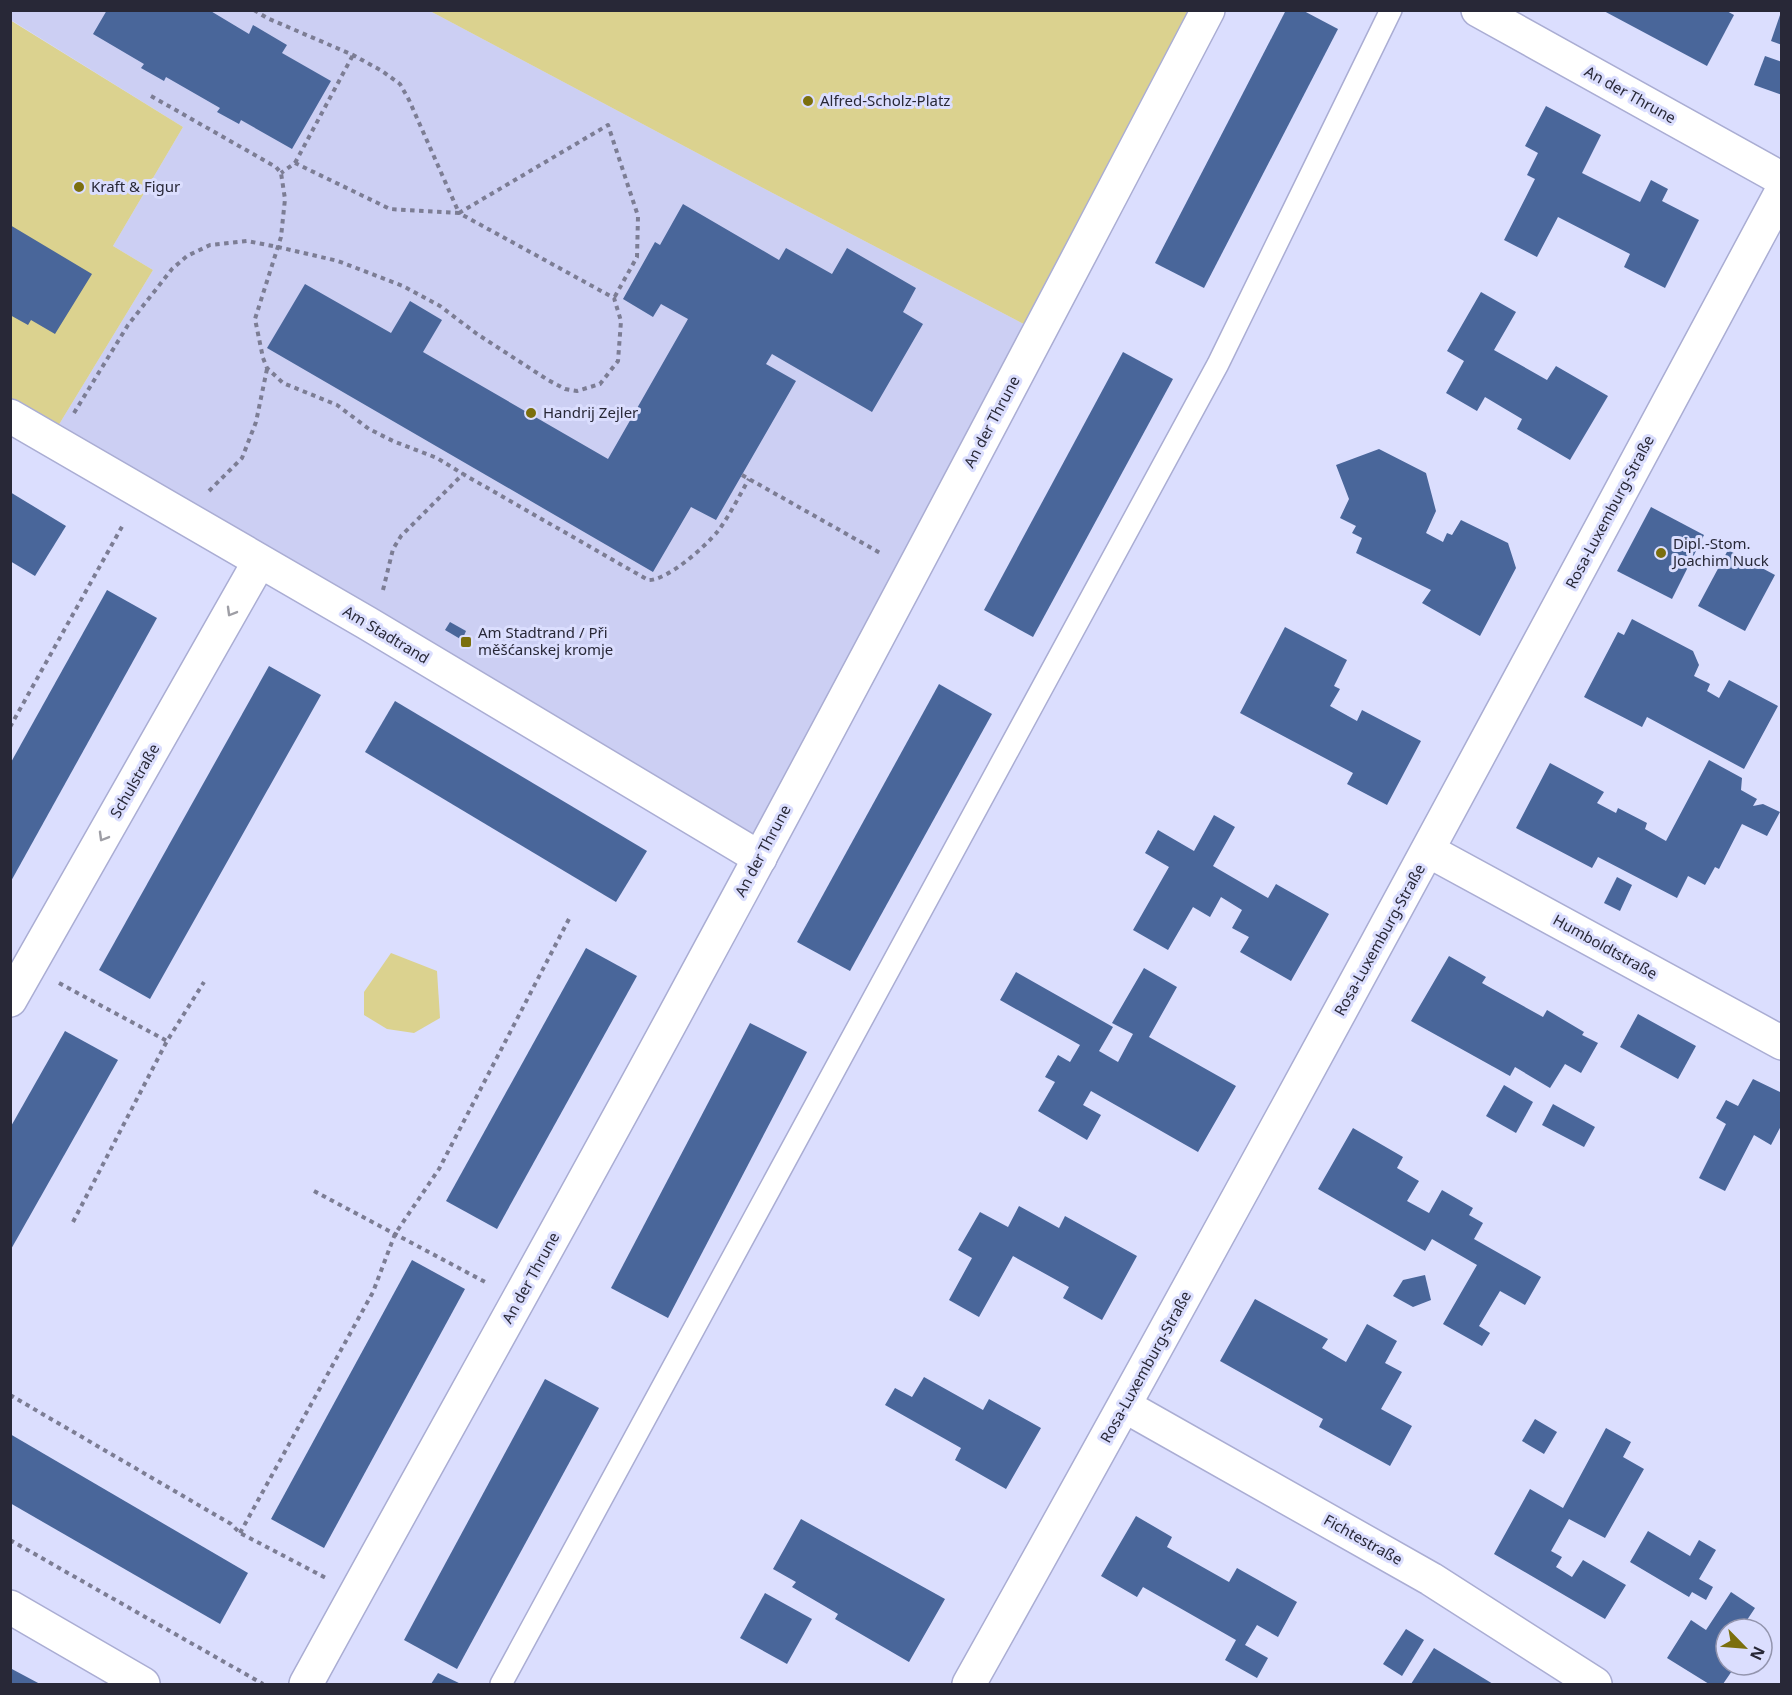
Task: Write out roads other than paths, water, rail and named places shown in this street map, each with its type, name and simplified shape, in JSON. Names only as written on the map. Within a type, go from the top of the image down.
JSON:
[{"type":"street","name":"An der Thrune","points":[[306,1684],[760,858],[1208,10]]},
{"type":"street","name":"An der Thrune","points":[[1478,10],[1782,179]]},
{"type":"street","name":"Rosa-Luxemburg-Straße","points":[[969,1684],[1125,1406],[1429,851],[1782,191]]},
{"type":"street","name":"Am Stadtrand","points":[[10,416],[367,623],[760,858]]},
{"type":"street","name":"Schulstraße","points":[[10,1000],[20,962],[259,562]]},
{"type":"street","name":"Humboldtstraße","points":[[1429,851],[1782,1043]]},
{"type":"street","name":"Fichtestraße","points":[[1125,1406],[1431,1579],[1595,1684]]},
{"type":"street","points":[[10,1607],[143,1684]]},
{"type":"lane","points":[[501,1684],[1218,364],[1391,10]]},
{"type":"place","name":"Alfred-Scholz-Platz","points":[[808,101]]},
{"type":"place","name":"Kraft & Figur","points":[[79,187]]},
{"type":"place","name":"Handrij Zejler","points":[[531,413]]},
{"type":"place","name":"Dipl.-Stom. Joachim Nuck","points":[[1661,553]]},
{"type":"place","name":"Am Stadtrand / Při měšćanskej kromje","points":[[466,642]]}]
